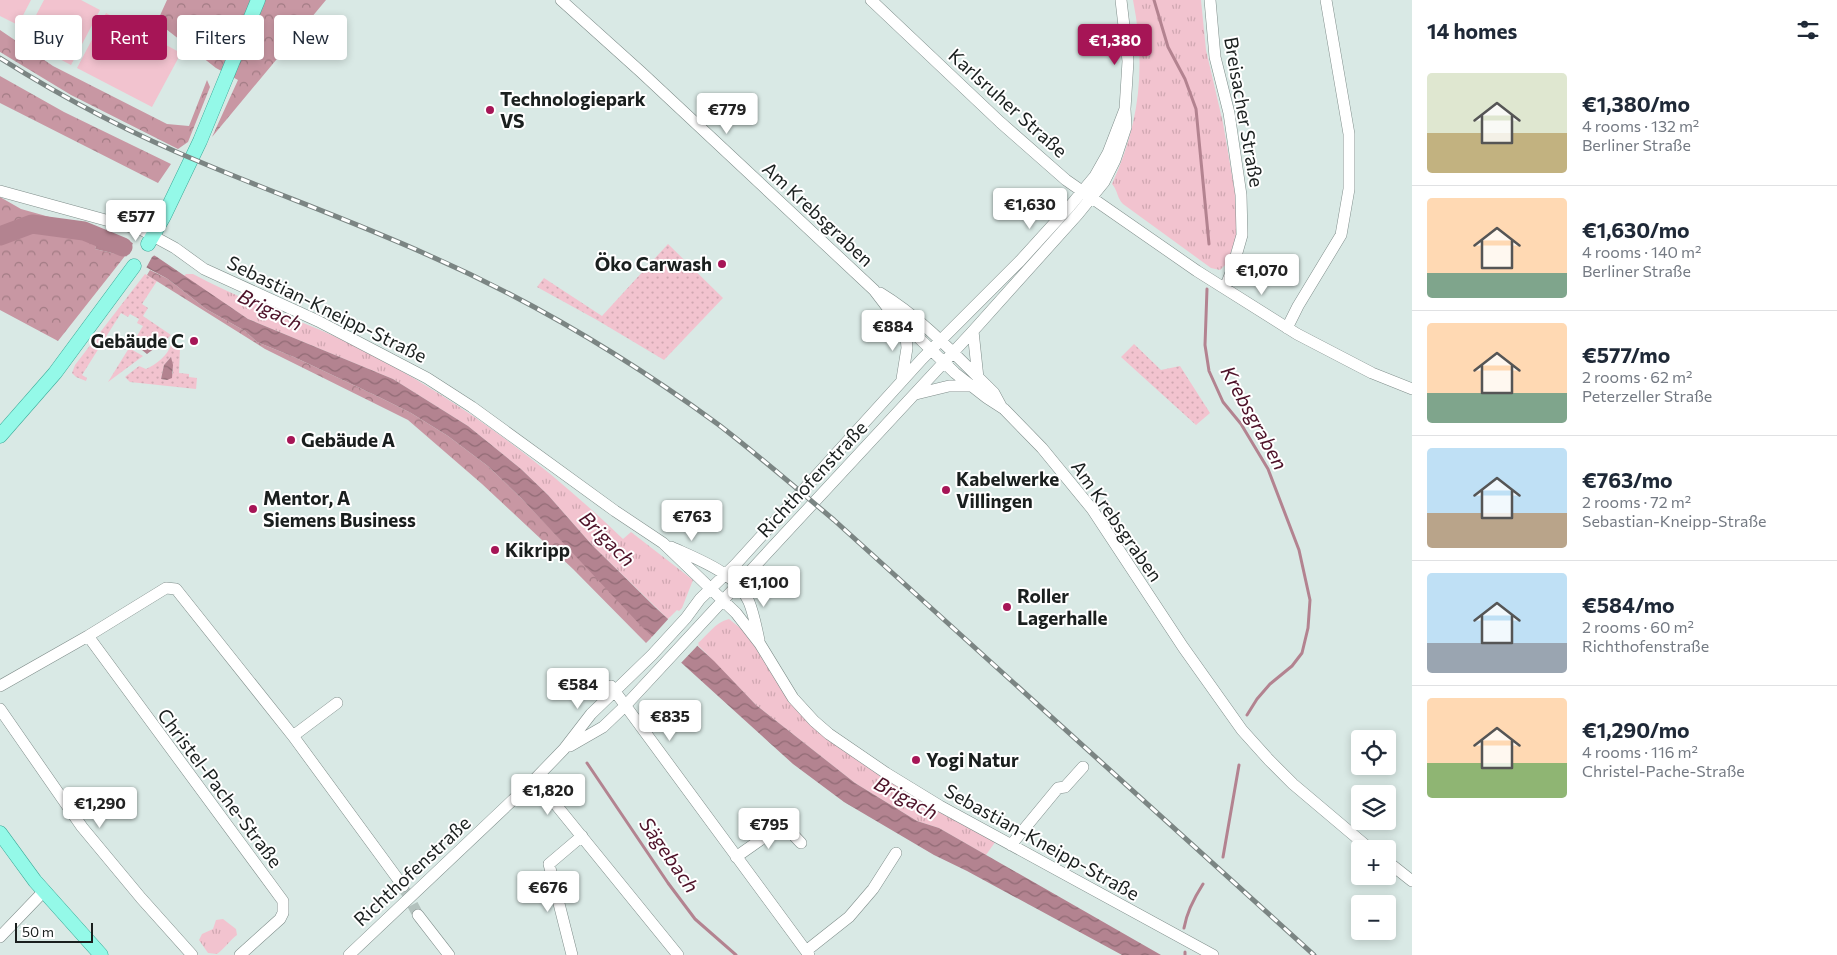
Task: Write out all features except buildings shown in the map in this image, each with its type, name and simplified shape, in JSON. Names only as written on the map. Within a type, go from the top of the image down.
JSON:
[{"type":"main road","points":[[151,240],[207,125],[258,0]]},
{"type":"main road","points":[[0,436],[55,372],[134,266]]},
{"type":"main road","points":[[0,833],[44,891],[101,955]]},
{"type":"street","name":"Am Krebsgraben","points":[[561,0],[641,72],[874,290],[905,324],[936,345],[953,353],[974,382]]},
{"type":"street","name":"Karlsruher Straße","points":[[871,0],[1000,122],[1066,180],[1198,271],[1287,328],[1372,373],[1412,389]]},
{"type":"street","points":[[1087,194],[1108,152],[1125,109],[1128,61],[1121,0]]},
{"type":"street","name":"Breisacher Straße","points":[[1210,0],[1215,57],[1229,112],[1241,195],[1242,235],[1225,288]]},
{"type":"street","points":[[1287,328],[1341,234],[1349,189],[1349,134],[1326,0]]},
{"type":"street","name":"Sebastian-Kneipp-Straße","points":[[0,191],[128,225],[211,273],[318,321],[428,378],[472,407],[615,511],[663,543],[710,564],[725,575],[738,586],[749,601],[760,644]]},
{"type":"street","name":"Richthofenstraße","points":[[564,749],[603,727],[626,706],[973,331],[1087,194]]},
{"type":"street","name":"Richthofenstraße","points":[[349,955],[535,779],[564,749],[613,689],[652,655],[710,588],[725,575],[901,382],[1087,194]]},
{"type":"street","name":"Am Krebsgraben","points":[[874,290],[892,300],[936,345],[944,362],[974,382],[1004,409],[1042,448],[1092,509],[1192,661],[1242,730],[1293,784],[1359,840]]},
{"type":"street","points":[[901,382],[907,348],[905,324]]},
{"type":"street","points":[[914,395],[974,382],[973,331]]},
{"type":"street","name":"Sebastian-Kneipp-Straße","points":[[663,543],[736,613],[760,644],[793,698],[829,734],[932,802],[1213,955]]},
{"type":"street","points":[[0,686],[88,636],[166,588],[176,589],[293,736],[403,886]]},
{"type":"street","name":"Christel-Pache-Straße","points":[[88,636],[283,902],[284,908],[280,919],[240,955]]},
{"type":"street","points":[[613,689],[808,953],[848,917],[873,889],[896,854]]},
{"type":"street","points":[[293,736],[337,703]]},
{"type":"street","points":[[0,709],[82,827],[141,898],[192,955]]},
{"type":"street","points":[[1011,845],[1058,788],[1065,786],[1083,767]]},
{"type":"street","points":[[535,779],[678,955]]},
{"type":"street","points":[[736,857],[783,824],[801,843]]},
{"type":"street","points":[[572,955],[549,864],[582,836]]},
{"type":"street","points":[[1396,868],[1412,881]]},
{"type":"street","points":[[0,937],[44,891]]},
{"type":"street","points":[[418,915],[449,955]]},
{"type":"green space","points":[[0,0],[31,0],[23,15],[15,15],[15,24],[0,16]]},
{"type":"green space","points":[[44,0],[81,0],[100,10],[97,15],[92,15],[92,25],[82,44],[82,15],[36,15]]},
{"type":"green space","points":[[167,0],[326,0],[314,15],[274,15],[274,60],[276,60],[212,137],[238,80],[206,60],[264,60],[264,15],[177,15],[177,38],[167,30],[167,15],[160,15]]},
{"type":"green space","points":[[1133,0],[1201,0],[1206,50],[1223,123],[1235,193],[1239,233],[1226,264],[1220,270],[1211,268],[1123,204],[1112,184],[1129,139],[1138,94],[1139,48]]},
{"type":"green space","points":[[0,30],[15,40],[15,60],[44,60],[167,124],[189,126],[207,80],[210,87],[188,142],[178,149],[71,95],[0,52]]},
{"type":"green space","points":[[92,40],[92,60],[167,60],[167,46],[177,51],[177,60],[152,107],[77,68]]},
{"type":"green space","points":[[61,60],[74,60],[71,65]]},
{"type":"green space","points":[[0,76],[64,112],[171,164],[158,183],[0,103]]},
{"type":"green space","points":[[0,197],[21,209],[103,232],[95,249],[125,256],[58,341],[0,310]]},
{"type":"green space","points":[[668,244],[723,298],[664,360],[537,287],[544,278],[602,316]]},
{"type":"green space","points":[[150,270],[168,279],[206,309],[245,331],[257,342],[294,357],[379,397],[411,413],[448,436],[489,467],[521,498],[653,636],[646,643],[573,569],[482,484],[408,420],[265,349],[147,275]]},
{"type":"green space","points":[[145,274],[157,281],[142,304],[148,308],[143,316],[171,335],[167,339],[154,336],[137,346],[132,344],[143,326],[137,323],[139,319],[130,314],[128,317],[121,313],[82,375],[87,378],[86,381],[76,377],[72,373],[75,365]]},
{"type":"green space","points":[[186,274],[193,274],[234,294],[359,348],[431,389],[465,411],[530,458],[623,539],[631,532],[693,580],[682,608],[679,611],[677,610],[668,619],[592,545],[548,495],[521,469],[468,426],[393,379],[248,319],[184,276]]},
{"type":"green space","points":[[1134,344],[1161,370],[1180,366],[1210,413],[1196,425],[1121,357]]},
{"type":"green space","points":[[171,345],[180,348],[179,373],[189,374],[189,377],[197,378],[196,389],[130,382],[125,377],[139,366],[146,369],[154,365]],"holes":[[[171,357],[173,373],[167,380],[161,379],[164,365]]]},
{"type":"green space","points":[[129,348],[143,356],[108,382]]},
{"type":"green space","points":[[729,619],[760,644],[814,721],[998,838],[986,855],[939,828],[917,821],[855,783],[756,705],[697,644],[715,626]]},
{"type":"green space","points":[[223,919],[236,929],[237,935],[217,954],[208,953],[199,940],[202,934],[213,929],[216,920]]},
{"type":"water","points":[[103,232],[129,241],[157,257],[248,319],[393,379],[468,426],[521,469],[548,495],[592,545],[656,608],[714,661],[756,705],[855,783],[917,821],[939,828],[1161,955],[1122,955],[934,855],[844,802],[793,764],[643,628],[521,498],[489,467],[448,436],[411,413],[294,357],[257,342],[245,331],[206,309],[168,279],[125,256],[95,249]]},
{"type":"water","points":[[154,336],[167,339],[147,354],[137,346],[140,343]]},
{"type":"water","points":[[171,357],[173,365],[172,378],[167,380],[161,379],[164,365]]},
{"type":"pier","points":[[134,241],[156,254],[152,257],[145,270],[125,259]]},
{"type":"pier","points":[[670,617],[699,644],[680,664],[651,638]]},
{"type":"waterway","name":"Krebsgraben","points":[[1154,0],[1168,47],[1185,79],[1196,109],[1209,244]]},
{"type":"waterway","name":"Brigach","points":[[0,236],[32,224],[84,231],[123,247]]},
{"type":"waterway","name":"Krebsgraben","points":[[1207,289],[1205,345],[1209,371],[1223,402],[1241,424],[1268,469],[1299,550],[1310,600],[1308,628],[1302,653],[1292,666],[1270,684],[1257,699],[1247,715]]},
{"type":"waterway","name":"Sägebach","points":[[587,763],[668,883],[695,919],[736,955]]},
{"type":"waterway","name":"Krebsgraben","points":[[1223,857],[1239,765]]},
{"type":"waterway","name":"Krebsgraben","points":[[1184,928],[1191,905],[1203,884]]},
{"type":"tunnel","points":[[405,890],[418,915]]},
{"type":"railway","points":[[0,58],[49,88],[126,129],[178,153],[400,243],[504,291],[578,332],[650,377],[734,436],[834,520],[1314,955]]},
{"type":"place","name":"Technologiepark VS","points":[[490,110]]},
{"type":"place","name":"Öko Carwash","points":[[722,264]]},
{"type":"place","name":"Gebäude C","points":[[194,341]]},
{"type":"place","name":"Gebäude A","points":[[291,440]]},
{"type":"place","name":"Kabelwerke Villingen","points":[[946,490]]},
{"type":"place","name":"Mentor, A Siemens Business","points":[[253,509]]},
{"type":"place","name":"Kikripp","points":[[495,550]]},
{"type":"place","name":"Roller Lagerhalle","points":[[1007,607]]},
{"type":"place","name":"Yogi Natur","points":[[916,760]]}]
